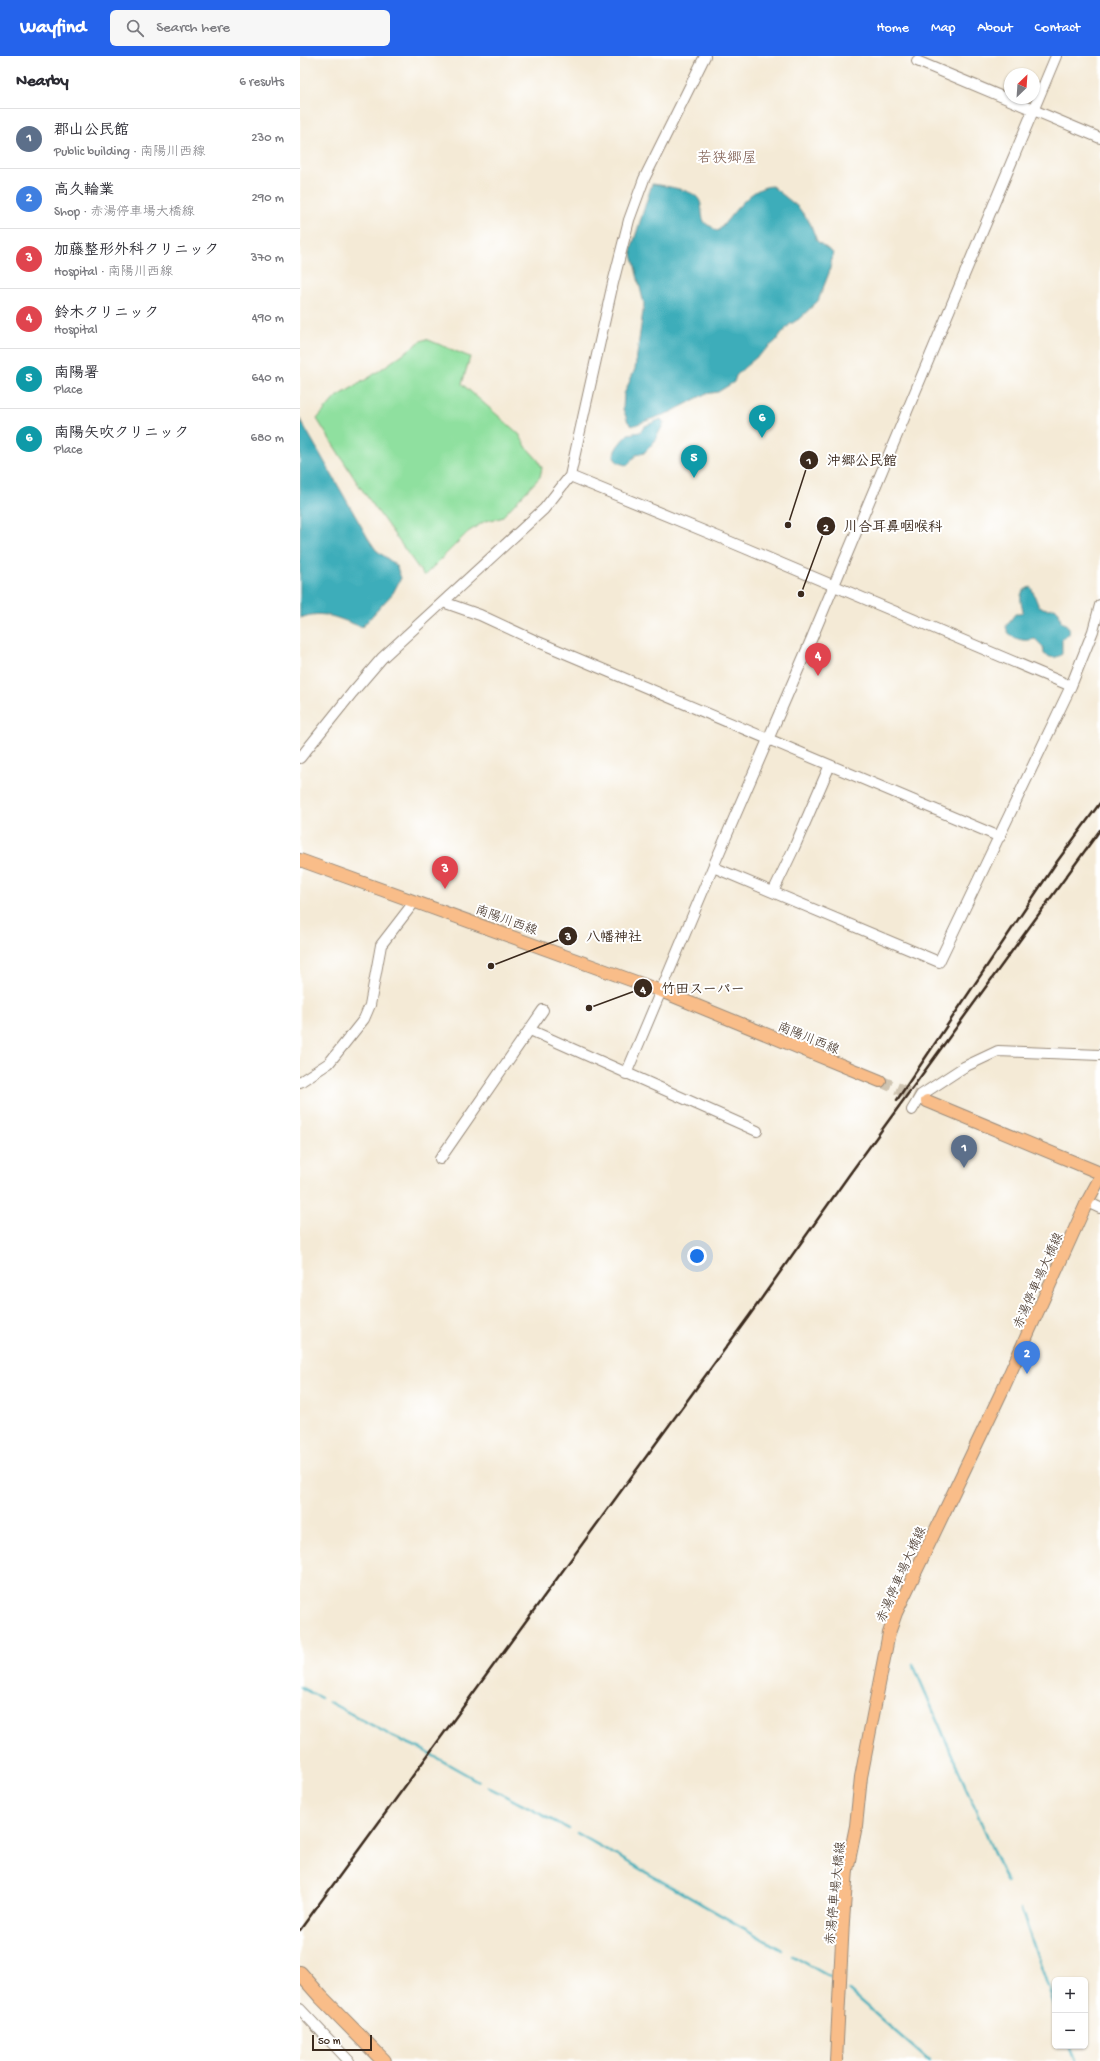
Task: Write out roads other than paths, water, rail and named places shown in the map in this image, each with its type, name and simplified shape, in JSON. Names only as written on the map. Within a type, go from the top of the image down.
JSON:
[{"type":"highway","points":[[300,1973],[321,1997],[384,2061]]},
{"type":"main road","name":"南陽川西線","points":[[300,860],[661,991],[880,1081]]},
{"type":"main road","points":[[927,1101],[1100,1173]]},
{"type":"main road","name":"赤湯停車場大橋線","points":[[836,2061],[847,1870],[856,1826],[861,1777],[889,1633],[896,1613],[1002,1391],[1087,1202],[1100,1178]]},
{"type":"street","points":[[300,758],[382,658],[544,509],[570,476],[613,283],[629,220],[644,179],[705,56]]},
{"type":"street","points":[[626,1074],[834,586],[1056,56]]},
{"type":"street","points":[[917,61],[1100,138]]},
{"type":"street","points":[[570,476],[1071,686]]},
{"type":"street","points":[[443,602],[480,615],[536,641],[1000,837]]},
{"type":"street","points":[[713,867],[939,962],[1071,686],[1093,631],[1100,605]]},
{"type":"street","points":[[773,892],[830,765]]},
{"type":"street","points":[[300,1082],[329,1063],[364,1019],[370,1005],[381,945],[415,901]]},
{"type":"street","points":[[440,1159],[543,1010]]},
{"type":"street","points":[[530,1030],[757,1131]]},
{"type":"street","points":[[912,1110],[921,1095],[964,1067],[998,1051],[1100,1055]]},
{"type":"street","points":[[1087,1202],[1100,1208]]},
{"type":"street","points":[[300,2009],[349,2061]]},
{"type":"water","points":[[652,184],[676,188],[694,194],[700,201],[704,221],[706,224],[718,231],[748,197],[756,191],[772,186],[798,207],[810,223],[817,241],[833,253],[829,273],[818,301],[799,319],[789,325],[776,341],[745,367],[736,376],[734,382],[718,392],[705,394],[671,412],[632,426],[628,422],[623,409],[624,394],[635,369],[644,304],[631,250]]},
{"type":"water","points":[[300,419],[368,538],[376,550],[396,565],[401,578],[393,593],[362,627],[331,616],[316,614],[300,618]]},
{"type":"water","points":[[661,419],[664,423],[654,442],[644,453],[636,455],[628,465],[624,465],[615,460],[614,456],[616,448],[628,434],[640,432],[645,426]]},
{"type":"water","points":[[1031,587],[1039,607],[1047,609],[1055,608],[1059,612],[1061,621],[1069,627],[1069,634],[1062,639],[1062,654],[1058,657],[1051,657],[1044,654],[1043,647],[1035,639],[1017,639],[1007,631],[1006,626],[1015,614],[1020,614],[1023,611],[1021,603],[1022,593],[1027,588]]},
{"type":"waterway","points":[[913,1664],[1007,1883]]},
{"type":"waterway","points":[[300,1687],[321,1698]]},
{"type":"waterway","points":[[329,1702],[392,1736],[423,1750],[478,1781]]},
{"type":"waterway","points":[[488,1787],[569,1829]]},
{"type":"waterway","points":[[577,1833],[782,1950]]},
{"type":"waterway","points":[[1021,1909],[1052,1998]]},
{"type":"waterway","points":[[793,1956],[830,1977]]},
{"type":"waterway","points":[[849,1991],[929,2061]]},
{"type":"waterway","points":[[1071,2049],[1076,2061]]},
{"type":"tunnel","points":[[880,1081],[927,1101]]},
{"type":"railway","points":[[897,1100],[1056,863],[1100,803]]},
{"type":"railway","points":[[300,1930],[749,1316],[849,1175],[1100,830]]},
{"type":"place","name":"南陽矢吹クリニック","points":[[762,438]]},
{"type":"place","name":"南陽署","points":[[694,478]]},
{"type":"place","name":"沖郷公民館","points":[[788,525]]},
{"type":"place","name":"川合耳鼻咽喉科","points":[[801,594]]},
{"type":"place","name":"鈴木クリニック","points":[[818,676]]},
{"type":"place","name":"加藤整形外科クリニック","points":[[445,889]]},
{"type":"place","name":"八幡神社","points":[[491,966]]},
{"type":"place","name":"竹田スーパー","points":[[589,1008]]},
{"type":"place","name":"郡山公民館","points":[[964,1168]]},
{"type":"place","name":"高久輪業","points":[[1027,1374]]},
{"type":"district","name":"若狭郷屋","points":[[727,157]]}]
